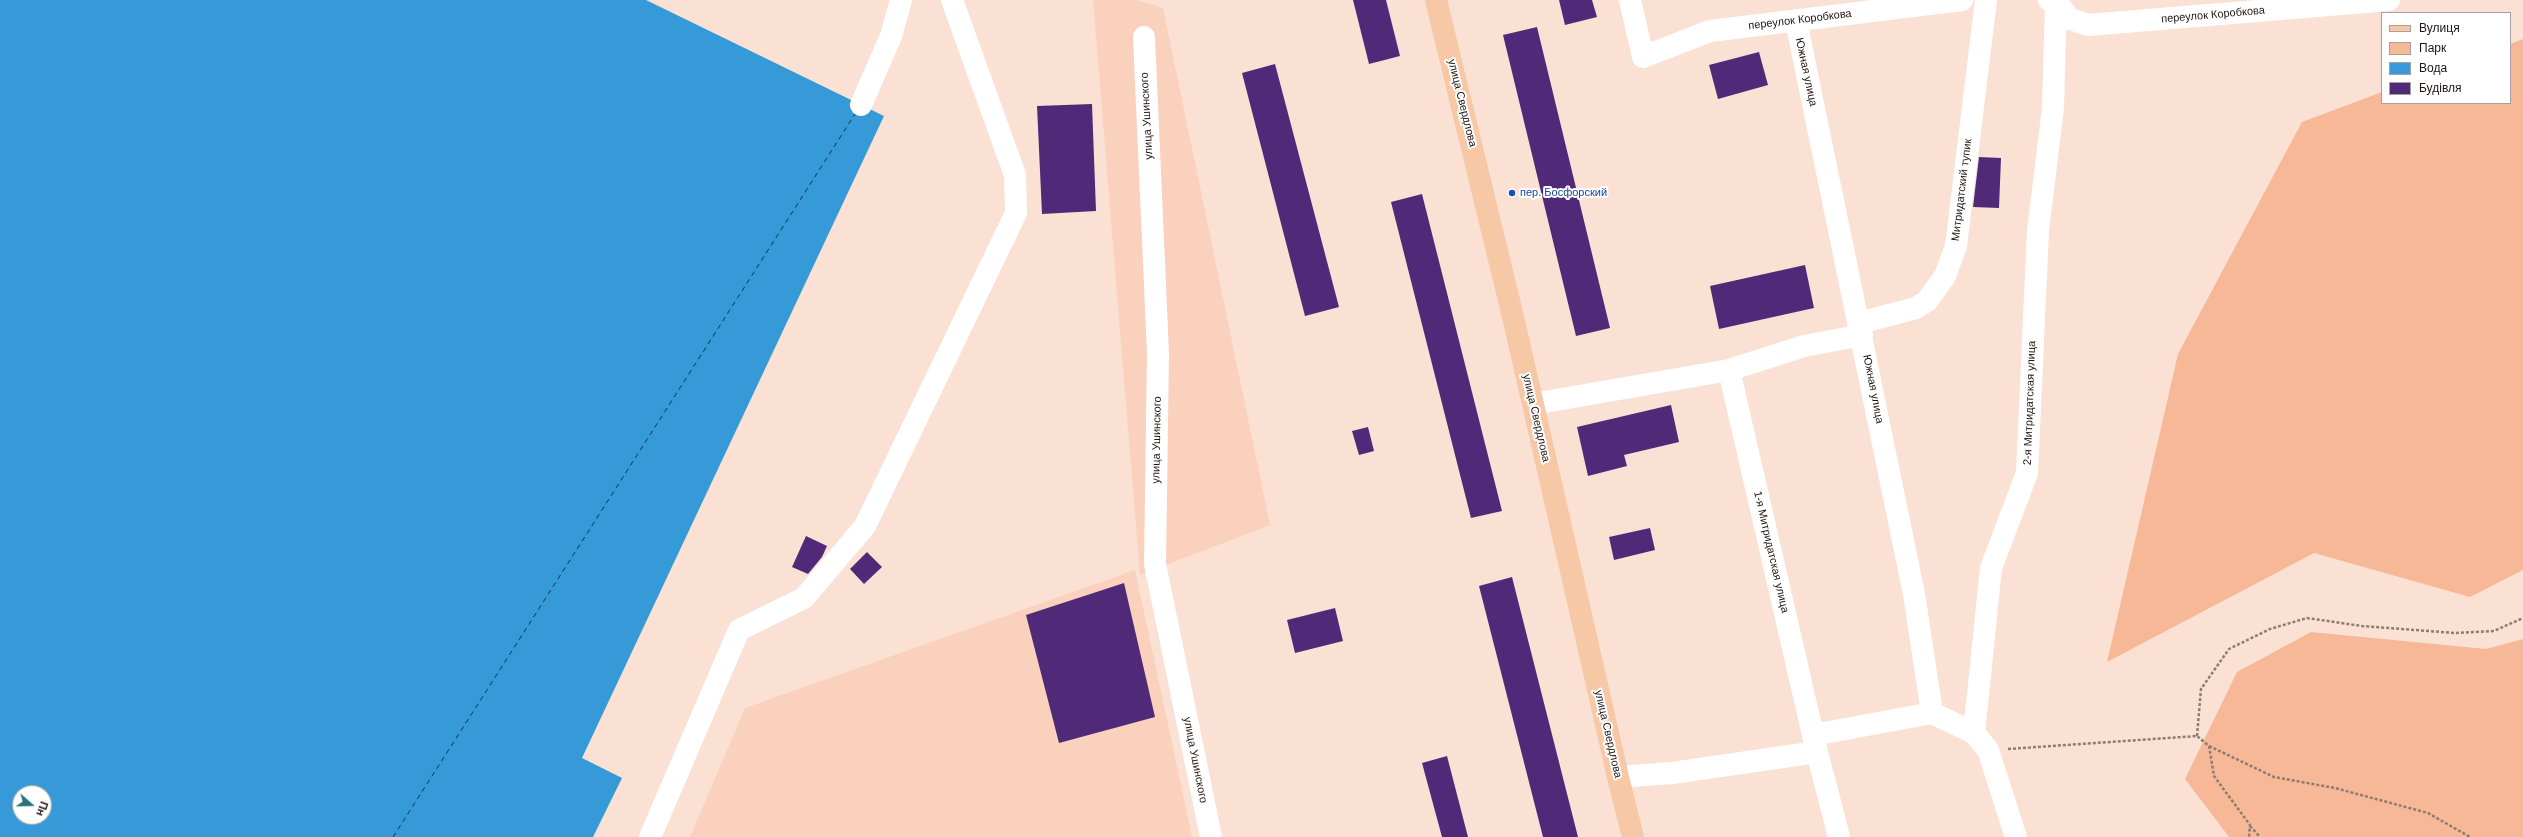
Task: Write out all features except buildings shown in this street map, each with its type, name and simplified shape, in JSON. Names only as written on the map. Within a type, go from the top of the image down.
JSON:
[{"type":"main road","name":"улица Свердлова","points":[[1436,0],[1533,404],[1618,777],[1634,837]]},
{"type":"street","points":[[861,105],[891,36],[901,0]]},
{"type":"street","points":[[650,837],[739,630],[804,598],[865,526],[1016,213],[1015,175],[952,0]]},
{"type":"street","name":"переулок Коробкова","points":[[1630,0],[1643,57],[1710,31],[1962,0]]},
{"type":"street","name":"Митридатский тупик","points":[[1533,404],[1729,370],[1860,329],[1916,308],[1927,301],[1945,276],[1956,246],[1986,0]]},
{"type":"street","points":[[2046,0],[2056,0]]},
{"type":"street","name":"переулок Коробкова","points":[[2056,0],[2070,19],[2088,25],[2389,0]]},
{"type":"street","name":"2-я Митридатская улица","points":[[1974,733],[1991,568],[2028,473],[2038,231],[2053,108],[2056,0]]},
{"type":"street","name":"Южная улица","points":[[1796,21],[1914,594],[1932,713]]},
{"type":"street","name":"улица Ушинского","points":[[1144,37],[1158,353],[1155,564],[1210,837]]},
{"type":"street","name":"1-я Митридатская улица","points":[[1729,370],[1815,743],[1839,837]]},
{"type":"street","points":[[1618,777],[1672,773],[1815,743],[1932,713],[1974,733],[1988,750],[2016,837]]},
{"type":"path","points":[[2197,736],[2201,689],[2229,649],[2270,629],[2307,618],[2362,626],[2455,633],[2494,631],[2523,618]]},
{"type":"path","points":[[1988,750],[2111,744],[2197,736],[2209,746],[2274,777],[2335,788],[2428,813],[2470,837]]},
{"type":"path","points":[[2209,746],[2214,776],[2260,837]]},
{"type":"path","points":[[2250,825],[2250,837]]},
{"type":"shaded area","points":[[1093,0],[1137,0],[1163,8],[1270,525],[1140,575]]},
{"type":"shaded area","points":[[1135,570],[1192,837],[690,837],[745,708]]},
{"type":"green space","points":[[2523,39],[2523,570],[2470,597],[2314,553],[2107,662],[2178,354],[2302,122],[2381,92],[2381,104],[2511,104],[2511,44]]},
{"type":"green space","points":[[2311,632],[2486,649],[2523,639],[2523,837],[2229,837],[2185,779],[2237,672]]},
{"type":"water","points":[[0,0],[646,0],[884,116],[582,758],[622,778],[593,837],[0,837]]},
{"type":"ferry route","points":[[393,837],[855,114]]},
{"type":"place","name":"пер. Босфорский","points":[[1512,193]]}]
